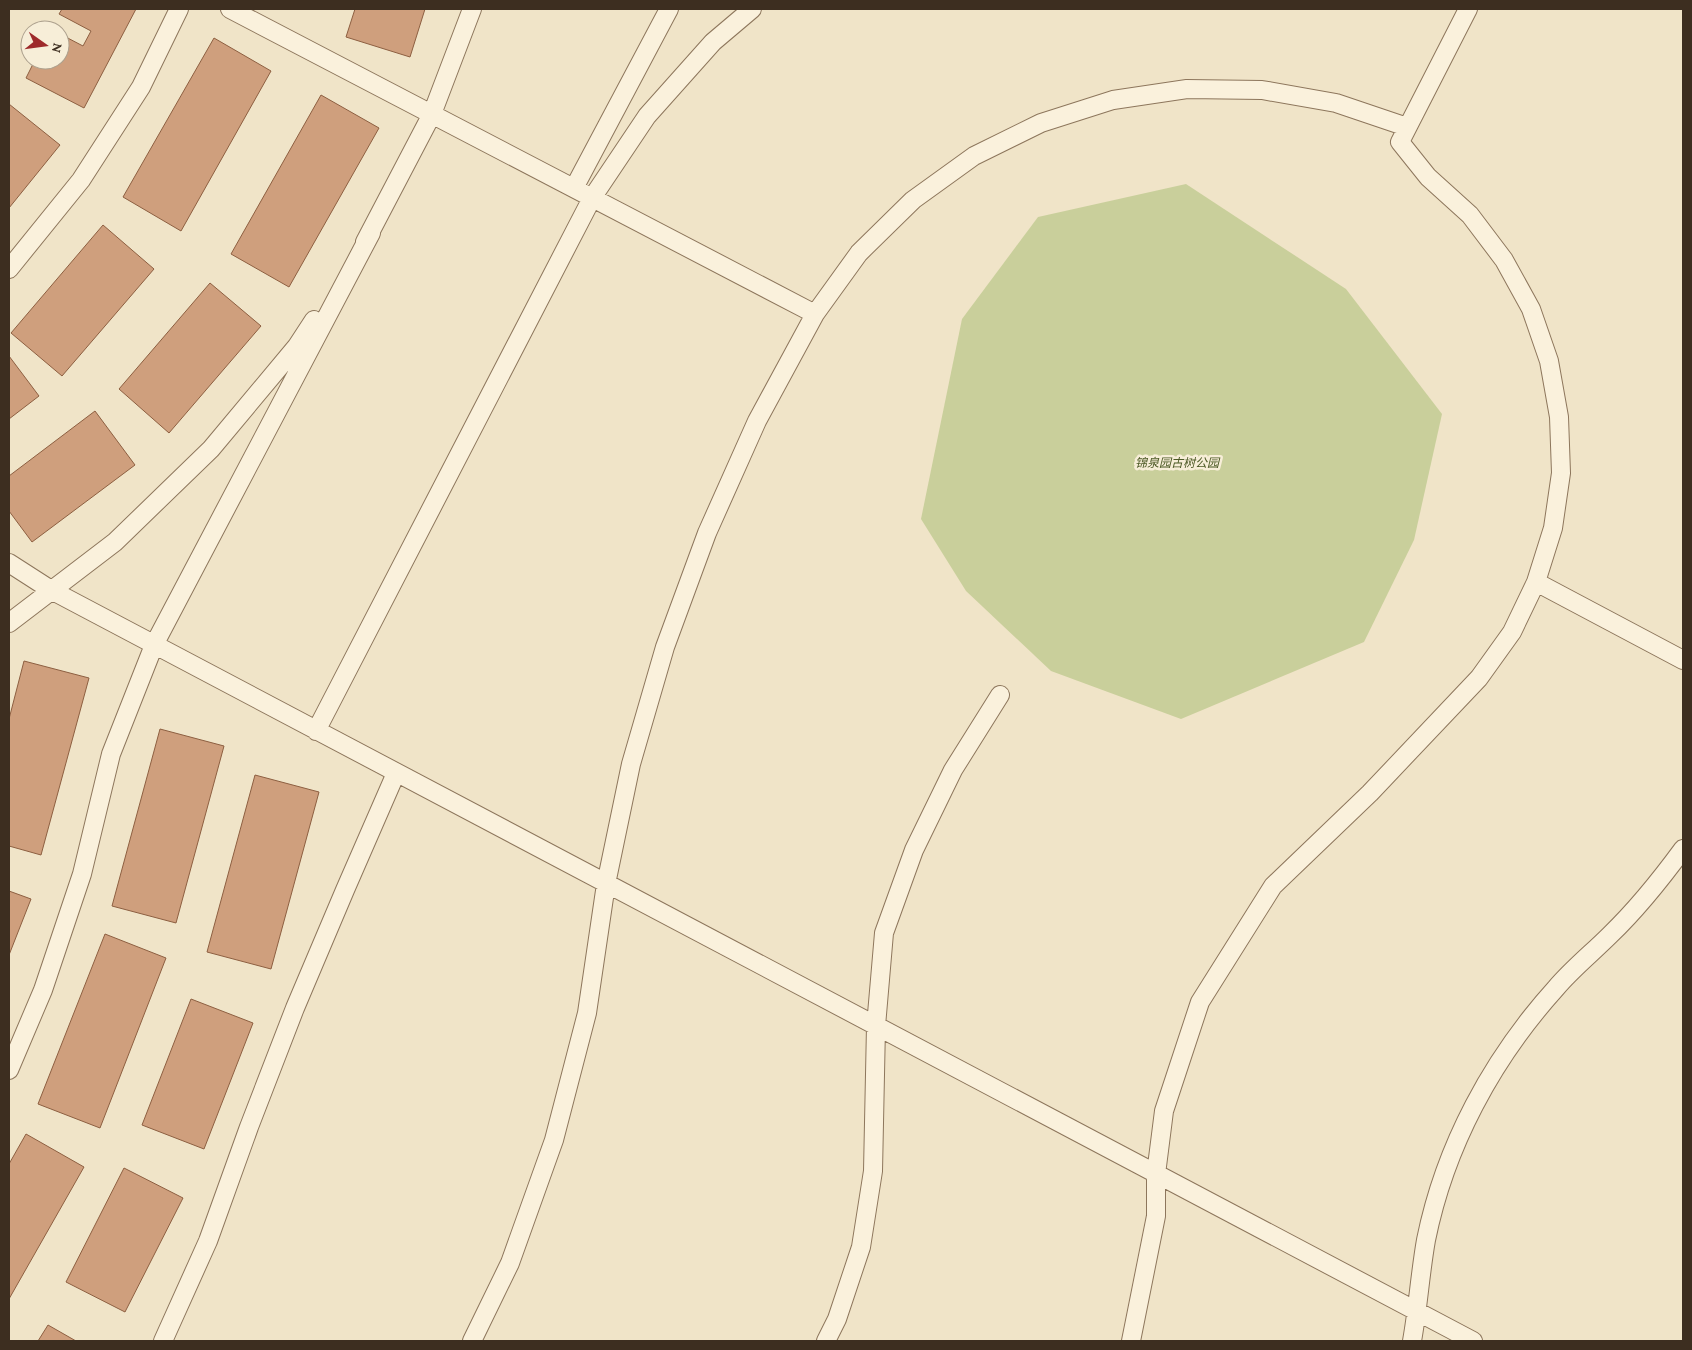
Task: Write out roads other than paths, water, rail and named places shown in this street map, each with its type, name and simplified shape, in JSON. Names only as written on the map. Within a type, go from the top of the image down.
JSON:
[{"type":"lane","points":[[9,268],[82,180],[141,87],[179,9]]},
{"type":"lane","points":[[230,9],[815,314]]},
{"type":"lane","points":[[9,1070],[43,990],[82,874],[111,754],[154,645],[371,234],[432,114],[472,9]]},
{"type":"lane","points":[[574,188],[669,9]]},
{"type":"lane","points":[[316,731],[592,198],[648,116],[713,42],[752,9]]},
{"type":"lane","points":[[1131,1341],[1156,1216],[1156,1174],[1164,1111],[1200,1002],[1273,886],[1370,792],[1479,678],[1512,632],[1536,582],[1553,528],[1560,473],[1560,416],[1549,362],[1531,309],[1504,260],[1470,215],[1428,177],[1400,142],[1468,9]]},
{"type":"lane","points":[[472,1341],[510,1263],[554,1140],[586,1013],[606,884],[631,764],[672,630],[707,533],[757,421],[815,314],[860,253],[913,200],[974,156],[1041,122],[1113,100],[1187,89],[1262,90],[1336,102],[1407,127]]},
{"type":"lane","points":[[9,623],[115,542],[211,449],[297,346],[371,234]]},
{"type":"lane","points":[[9,563],[51,590],[154,645],[1473,1341]]},
{"type":"lane","points":[[1536,582],[1683,660]]},
{"type":"lane","points":[[826,1341],[837,1319],[861,1247],[873,1171],[876,1026],[884,934],[914,850],[953,770],[1000,695]]},
{"type":"lane","points":[[163,1341],[208,1242],[249,1127],[296,1008],[344,890],[396,773]]},
{"type":"lane","points":[[1412,1341],[1426,1240],[1445,1171],[1474,1104],[1511,1043],[1556,987],[1611,934],[1662,877],[1683,849]]},
{"type":"park label","name":"锦泉园古树公园","points":[[1177,463]]}]
